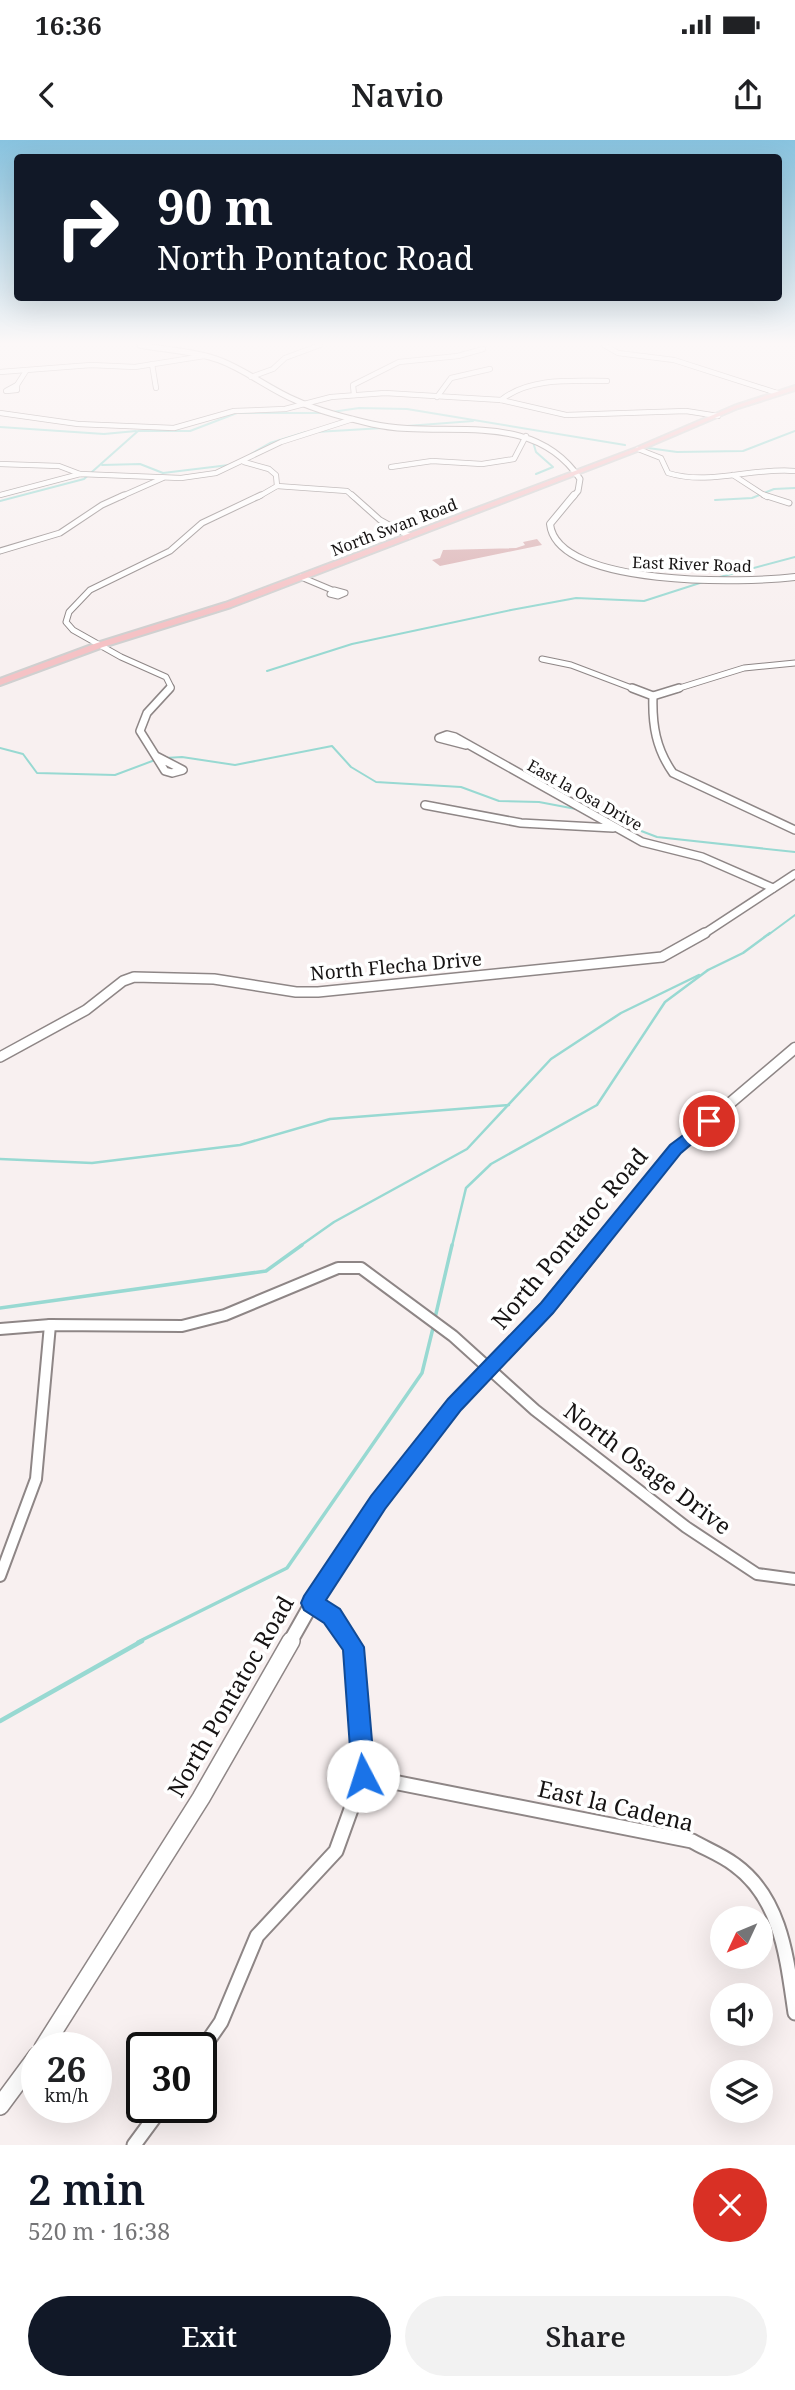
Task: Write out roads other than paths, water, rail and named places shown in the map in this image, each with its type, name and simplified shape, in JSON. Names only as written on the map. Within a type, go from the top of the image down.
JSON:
[{"type":"main road","name":"North Swan Road","points":[[0,682],[301,577],[554,481],[649,439]]},
{"type":"main road","name":"North Swan Road","points":[[0,673],[90,639],[203,606],[399,532],[663,439]]},
{"type":"main road","points":[[554,481],[580,485]]},
{"type":"street","points":[[0,495],[44,481],[80,474],[201,477],[231,468],[292,439]]},
{"type":"street","points":[[391,467],[432,461],[482,464],[514,459],[525,439]]},
{"type":"street","points":[[531,439],[550,448],[574,470],[580,485]]},
{"type":"street","points":[[638,449],[660,457],[664,468],[677,476],[698,480],[761,470],[795,471]]},
{"type":"street","points":[[244,461],[269,469],[276,475],[277,486]]},
{"type":"street","points":[[0,464],[59,466],[80,474]]},
{"type":"street","points":[[733,475],[744,480],[758,495],[776,502],[789,503]]},
{"type":"street","points":[[0,551],[61,533],[102,505],[164,478]]},
{"type":"street","name":"East River Road","points":[[580,485],[573,499],[549,528],[566,547],[600,568],[626,576],[652,578],[747,581],[795,578]]},
{"type":"street","points":[[156,755],[140,731],[139,724],[171,687],[166,677],[72,630],[66,622],[69,612],[90,590],[170,551],[202,523],[244,505],[277,486],[347,491],[372,514],[409,536]]},
{"type":"street","points":[[301,577],[332,590]]},
{"type":"street","points":[[542,659],[571,665],[653,696],[744,668],[795,663]]},
{"type":"street","points":[[653,696],[652,725],[659,756],[673,774],[786,822],[795,830]]},
{"type":"street","name":"East la Osa Drive","points":[[466,745],[642,842],[702,857],[773,888]]},
{"type":"street","points":[[425,805],[522,822],[615,828]]},
{"type":"street","name":"North Flecha Drive","points":[[0,1057],[86,1010],[123,981],[134,977],[214,979],[296,992],[318,992],[662,957],[722,924],[795,874]]},
{"type":"street","name":"North Pontatoc Road","points":[[53,2032],[201,1798],[312,1603],[378,1503],[487,1368],[547,1308],[676,1149],[795,1048]]},
{"type":"street","points":[[0,1329],[50,1325],[182,1326],[225,1315],[338,1268],[361,1268],[453,1336],[487,1368]]},
{"type":"street","points":[[0,1576],[36,1479],[50,1325]]},
{"type":"street","name":"North Osage Drive","points":[[487,1368],[535,1410],[686,1527],[757,1574],[795,1578]]},
{"type":"street","points":[[215,2032],[222,2022],[244,1962],[257,1936],[336,1851],[363,1776],[353,1647],[332,1616],[312,1603]]},
{"type":"street","name":"East la Cadena","points":[[363,1776],[692,1841],[737,1866],[767,1898],[779,1927],[795,2013]]},
{"type":"street","points":[[0,2106],[21,2078]]},
{"type":"street","points":[[135,2145],[151,2123]]},
{"type":"waterway","points":[[0,501],[84,479],[129,439]]},
{"type":"waterway","points":[[251,454],[285,439]]},
{"type":"waterway","points":[[586,439],[625,445]]},
{"type":"waterway","points":[[648,448],[677,452],[743,451],[775,439]]},
{"type":"waterway","points":[[533,442],[536,452],[553,467],[536,474]]},
{"type":"waterway","points":[[102,465],[140,464],[163,473],[229,465]]},
{"type":"waterway","points":[[715,500],[752,498],[774,489],[795,488]]},
{"type":"waterway","points":[[720,577],[795,557]]},
{"type":"waterway","points":[[267,671],[352,644],[511,610],[576,598],[644,601],[703,582]]},
{"type":"waterway","points":[[165,758],[182,757],[235,765],[332,746],[351,767],[376,782],[461,787],[499,801],[539,802],[576,809]]},
{"type":"waterway","points":[[0,748],[23,754],[37,773],[115,775],[155,760]]},
{"type":"waterway","points":[[602,816],[657,837],[795,852]]},
{"type":"waterway","points":[[768,935],[795,915]]},
{"type":"waterway","points":[[452,1246],[466,1188],[491,1164],[597,1105],[665,1002],[708,970],[743,953],[770,933]]},
{"type":"waterway","points":[[508,1105],[551,1059],[621,1013],[699,975]]},
{"type":"waterway","points":[[0,1159],[92,1163],[240,1145],[330,1119],[508,1105]]},
{"type":"waterway","points":[[300,1246],[334,1222],[467,1149],[508,1105]]},
{"type":"waterway","points":[[0,1308],[266,1271],[302,1245]]},
{"type":"waterway","points":[[435,1318],[452,1245]]},
{"type":"waterway","points":[[138,1642],[287,1568],[422,1373],[434,1324]]},
{"type":"waterway","points":[[0,1721],[142,1641]]}]
